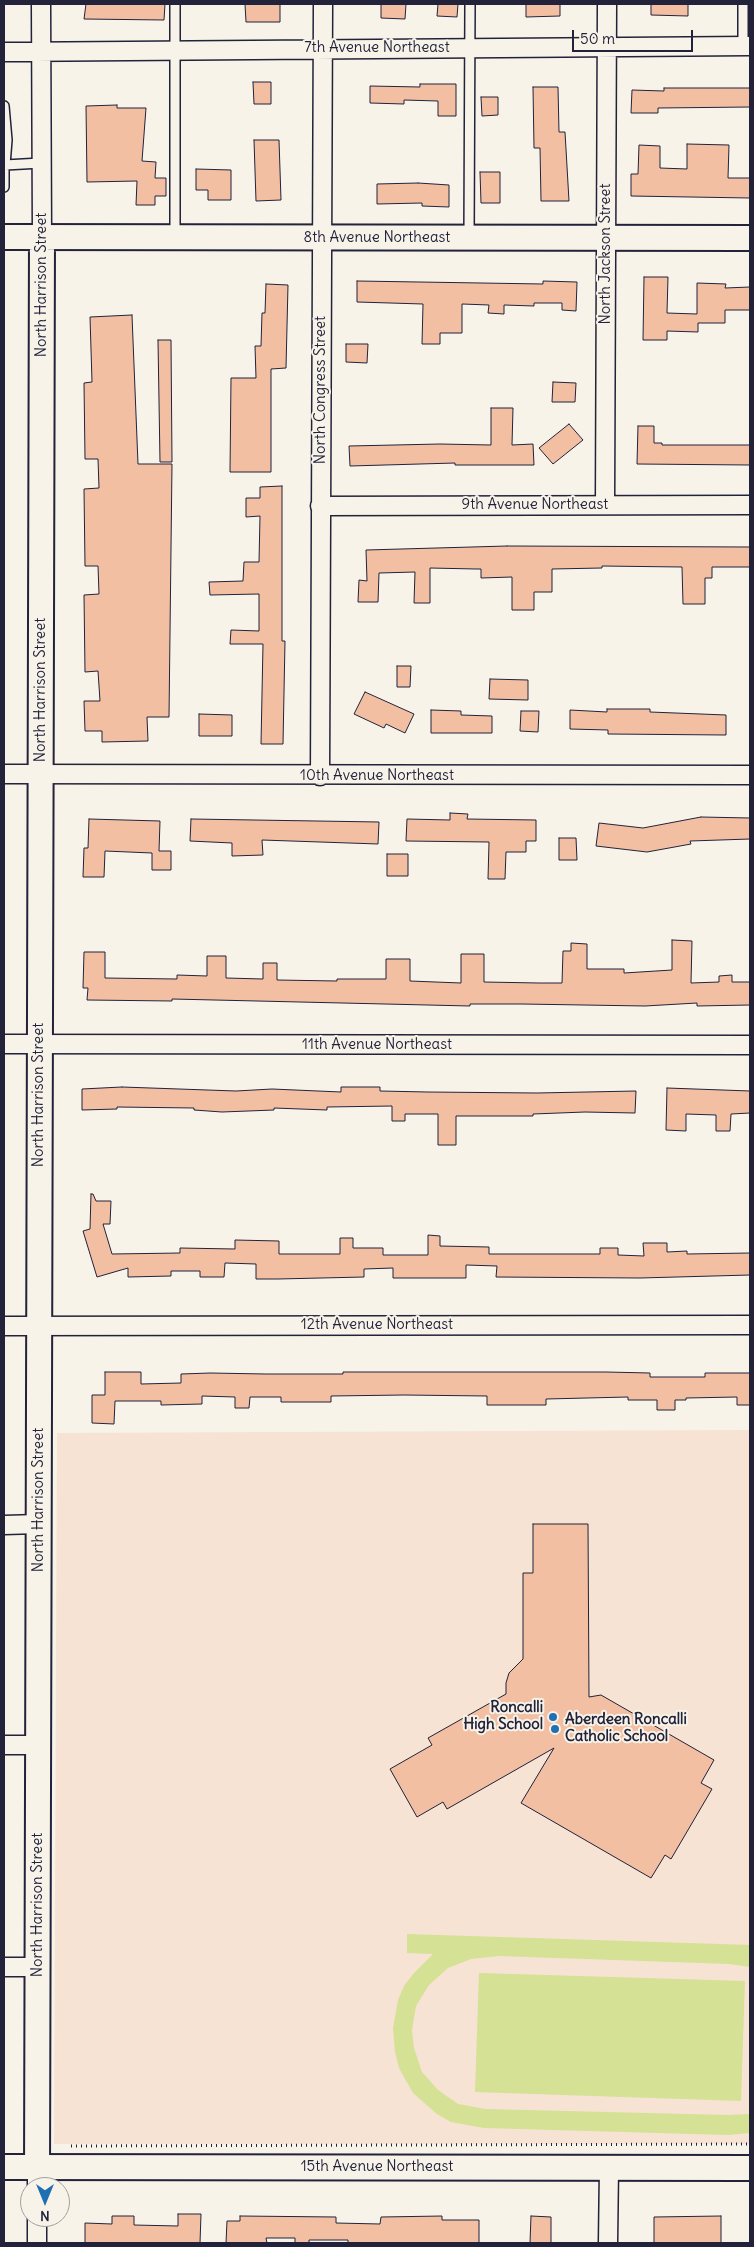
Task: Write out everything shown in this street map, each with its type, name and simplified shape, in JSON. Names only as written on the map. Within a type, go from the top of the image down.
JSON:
[{"type":"street","name":"North Harrison Street","points":[[37,2167],[40,1524],[39,1044],[42,4]]},
{"type":"street","name":"North Congress Street","points":[[320,776],[323,4]]},
{"type":"street","name":"North Jackson Street","points":[[605,505],[606,4]]},
{"type":"street","name":"7th Avenue Northeast","points":[[4,52],[746,46]]},
{"type":"street","name":"8th Avenue Northeast","points":[[4,237],[750,238]]},
{"type":"street","name":"9th Avenue Northeast","points":[[320,506],[750,505]]},
{"type":"street","name":"10th Avenue Northeast","points":[[4,774],[320,776],[750,775]]},
{"type":"street","name":"11th Avenue Northeast","points":[[4,1044],[750,1045]]},
{"type":"street","name":"12th Avenue Northeast","points":[[4,1326],[750,1325]]},
{"type":"street","points":[[4,1524],[40,1524]]},
{"type":"street","points":[[4,1745],[38,1745]]},
{"type":"street","points":[[4,1966],[38,1967]]},
{"type":"street","name":"15th Avenue Northeast","points":[[4,2167],[750,2168]]},
{"type":"street","points":[[608,2167],[608,2243]]},
{"type":"street","points":[[37,2227],[37,2243]]},
{"type":"lane","points":[[175,4],[175,237]]},
{"type":"lane","points":[[469,238],[470,4]]},
{"type":"lane","points":[[743,4],[746,46]]},
{"type":"lane","points":[[4,106],[4,187]]},
{"type":"lane","points":[[4,165],[41,163]]},
{"type":"path","points":[[37,2167],[750,2144]]},
{"type":"shaded area","points":[[750,1430],[750,2144],[54,2144],[57,1433]]},
{"type":"green space","points":[[407,1934],[750,1945],[750,1967],[729,1964],[499,1956],[471,1959],[448,1968],[429,1985],[416,2006],[412,2030],[414,2048],[422,2072],[438,2090],[458,2104],[485,2109],[750,2114],[750,2133],[728,2135],[484,2128],[451,2122],[437,2114],[413,2093],[399,2068],[395,2052],[393,2028],[398,2000],[404,1986],[433,1954],[407,1953]]},
{"type":"green space","points":[[479,1973],[745,1981],[741,2101],[475,2092]]},
{"type":"building","points":[[86,4],[165,4],[164,20],[84,19]]},
{"type":"building","points":[[245,4],[280,4],[280,22],[246,22]]},
{"type":"building","points":[[381,4],[406,4],[405,19],[381,18]]},
{"type":"building","points":[[438,4],[458,4],[457,17],[437,16]]},
{"type":"building","points":[[526,4],[560,4],[560,16],[526,17]]},
{"type":"building","points":[[651,4],[688,4],[688,16],[651,15]]},
{"type":"building","points":[[253,82],[271,82],[271,104],[254,104]]},
{"type":"building","points":[[420,84],[456,84],[456,116],[438,116],[438,101],[404,100],[404,104],[370,103],[370,86],[420,87]]},
{"type":"building","points":[[533,87],[558,87],[559,132],[565,132],[569,201],[541,201],[540,148],[534,148]]},
{"type":"building","points":[[664,88],[750,88],[750,107],[658,108],[658,113],[631,113],[632,90],[664,91]]},
{"type":"building","points":[[481,97],[498,97],[498,115],[482,116]]},
{"type":"building","points":[[117,105],[117,108],[146,108],[142,161],[156,162],[155,178],[166,178],[166,196],[155,196],[155,205],[136,205],[137,181],[87,182],[86,106]]},
{"type":"building","points":[[254,140],[279,140],[281,200],[256,201]]},
{"type":"building","points":[[687,144],[729,145],[728,178],[750,178],[750,198],[631,196],[631,174],[638,174],[639,145],[660,146],[660,168],[687,169]]},
{"type":"building","points":[[196,169],[231,170],[231,200],[208,200],[208,190],[196,190]]},
{"type":"building","points":[[480,172],[500,172],[500,203],[481,203]]},
{"type":"building","points":[[418,183],[449,185],[449,207],[422,206],[422,203],[377,204],[377,184]]},
{"type":"building","points":[[644,277],[668,277],[667,313],[697,314],[697,283],[726,284],[725,288],[750,287],[750,310],[725,310],[725,323],[698,323],[698,332],[667,331],[667,340],[643,340]]},
{"type":"building","points":[[357,281],[543,284],[543,281],[577,282],[576,311],[562,310],[562,303],[534,303],[534,306],[504,305],[504,314],[488,313],[489,305],[462,304],[462,333],[440,333],[440,344],[422,344],[423,304],[357,302]]},
{"type":"building","points":[[266,284],[288,285],[286,368],[271,369],[271,472],[230,472],[231,378],[256,378],[255,346],[261,346],[262,313],[265,313]]},
{"type":"building","points":[[132,315],[138,464],[172,464],[169,717],[147,717],[148,741],[102,742],[102,731],[85,731],[84,701],[100,701],[98,671],[85,672],[84,595],[99,594],[98,566],[85,566],[84,489],[99,488],[98,459],[85,459],[84,383],[92,382],[90,317]]},
{"type":"building","points":[[158,340],[171,340],[172,462],[160,462]]},
{"type":"building","points":[[346,344],[368,344],[367,363],[346,362]]},
{"type":"building","points":[[553,382],[576,383],[575,402],[552,402]]},
{"type":"building","points":[[491,408],[513,408],[512,445],[533,444],[534,465],[455,465],[455,463],[350,466],[349,446],[491,445]]},
{"type":"building","points":[[569,424],[583,440],[553,464],[539,448]]},
{"type":"building","points":[[638,426],[654,426],[654,443],[662,443],[662,445],[750,445],[750,465],[637,464]]},
{"type":"building","points":[[282,486],[282,641],[285,641],[283,744],[261,744],[263,644],[230,644],[231,630],[259,631],[259,594],[210,595],[209,582],[243,581],[244,562],[259,562],[260,516],[246,517],[246,498],[260,498],[260,487]]},
{"type":"building","points":[[507,546],[750,547],[750,567],[712,567],[712,578],[705,578],[705,604],[683,604],[682,567],[602,566],[602,568],[552,569],[552,592],[534,592],[534,610],[512,610],[512,577],[481,578],[481,569],[430,568],[430,603],[414,603],[415,572],[379,573],[378,602],[358,602],[359,580],[367,581],[366,550]]},
{"type":"building","points":[[397,666],[411,666],[410,687],[397,687]]},
{"type":"building","points":[[490,679],[528,680],[528,700],[489,699]]},
{"type":"building","points":[[365,692],[414,714],[405,733],[386,724],[384,728],[354,714]]},
{"type":"building","points":[[607,709],[650,709],[650,712],[726,715],[726,735],[608,734],[608,730],[570,729],[570,710],[607,712]]},
{"type":"building","points":[[431,710],[461,711],[461,715],[492,716],[492,733],[431,733]]},
{"type":"building","points":[[521,711],[539,711],[538,732],[520,731]]},
{"type":"building","points":[[199,714],[232,715],[232,736],[199,736]]},
{"type":"building","points":[[450,813],[468,814],[467,819],[536,820],[536,841],[526,841],[526,852],[506,852],[505,879],[488,879],[489,842],[406,841],[407,819],[450,820]]},
{"type":"building","points":[[701,817],[750,818],[750,839],[690,841],[691,844],[647,852],[596,846],[599,823],[643,828]]},
{"type":"building","points":[[89,819],[160,821],[159,851],[171,851],[171,870],[152,870],[152,853],[105,851],[104,877],[83,877],[84,848],[88,848]]},
{"type":"building","points":[[191,819],[379,822],[378,844],[262,840],[263,855],[232,856],[232,843],[190,841]]},
{"type":"building","points":[[559,838],[576,838],[577,860],[559,860]]},
{"type":"building","points":[[387,854],[408,854],[408,876],[387,876]]},
{"type":"building","points":[[672,940],[692,941],[691,983],[719,982],[719,976],[732,975],[732,982],[750,982],[750,1005],[697,1006],[697,1003],[645,1006],[470,1004],[470,1006],[172,999],[172,1001],[87,1000],[88,988],[83,988],[84,952],[105,952],[105,978],[177,979],[177,975],[207,976],[207,956],[226,956],[226,978],[263,979],[263,963],[277,963],[277,980],[337,981],[337,979],[386,979],[386,959],[410,959],[410,981],[461,983],[461,954],[484,954],[484,982],[562,983],[563,951],[571,951],[571,943],[587,944],[587,969],[624,969],[624,973],[672,970]]},
{"type":"building","points":[[122,1087],[341,1092],[341,1087],[380,1087],[380,1091],[428,1092],[537,1093],[636,1091],[635,1113],[585,1112],[533,1114],[533,1116],[456,1116],[456,1145],[438,1145],[438,1114],[405,1114],[405,1121],[392,1121],[392,1106],[327,1107],[327,1110],[274,1108],[274,1110],[222,1112],[194,1110],[194,1108],[117,1107],[117,1109],[82,1110],[82,1089]]},
{"type":"building","points":[[667,1088],[750,1091],[750,1113],[731,1114],[730,1131],[716,1131],[716,1115],[686,1114],[686,1131],[666,1130]]},
{"type":"building","points":[[91,1194],[93,1194],[96,1201],[111,1201],[110,1224],[103,1224],[112,1254],[180,1253],[180,1248],[235,1249],[235,1240],[279,1241],[279,1254],[340,1254],[340,1238],[353,1238],[353,1248],[383,1248],[383,1255],[428,1255],[428,1235],[440,1236],[440,1246],[489,1247],[489,1254],[600,1254],[600,1248],[618,1248],[618,1255],[644,1256],[643,1243],[667,1243],[667,1252],[687,1251],[687,1254],[750,1253],[750,1275],[640,1278],[496,1277],[497,1266],[466,1265],[466,1278],[393,1278],[393,1268],[364,1269],[364,1277],[256,1279],[256,1264],[225,1263],[224,1277],[200,1277],[200,1271],[171,1271],[171,1276],[128,1277],[128,1268],[97,1277],[83,1231],[90,1229]]},
{"type":"building","points":[[105,1372],[141,1372],[141,1384],[181,1383],[181,1374],[210,1373],[606,1372],[650,1373],[650,1377],[705,1377],[705,1373],[750,1373],[750,1405],[737,1405],[737,1397],[686,1398],[686,1400],[675,1400],[675,1410],[657,1410],[657,1400],[628,1400],[628,1397],[546,1399],[546,1405],[487,1405],[487,1396],[404,1395],[331,1396],[331,1402],[281,1402],[281,1397],[250,1397],[249,1408],[235,1408],[235,1397],[202,1396],[202,1404],[161,1405],[161,1401],[115,1401],[114,1424],[92,1423],[92,1395],[105,1395]]},
{"type":"building","name":"Roncalli High School","points":[[533,1524],[588,1524],[589,1697],[601,1695],[714,1760],[701,1783],[712,1789],[671,1859],[665,1855],[651,1878],[521,1803],[554,1748],[447,1809],[443,1802],[417,1817],[390,1769],[432,1745],[428,1738],[506,1694],[506,1683],[509,1673],[523,1659],[523,1573],[533,1573]]},
{"type":"building","points":[[178,2214],[201,2214],[200,2243],[85,2243],[85,2223],[112,2224],[112,2216],[134,2216],[134,2225],[178,2226]]},
{"type":"building","points":[[240,2216],[336,2217],[336,2223],[380,2224],[381,2217],[442,2216],[442,2220],[479,2220],[479,2243],[348,2243],[348,2240],[309,2240],[309,2243],[295,2243],[295,2238],[266,2238],[267,2243],[226,2243],[227,2221],[240,2221]]},
{"type":"building","points":[[531,2216],[551,2217],[551,2243],[530,2243]]},
{"type":"building","points":[[721,2216],[721,2243],[654,2243],[654,2217]]},
{"type":"place","name":"Roncalli High School","points":[[553,1717]]},
{"type":"place","name":"Aberdeen Roncalli Catholic School","points":[[555,1729]]}]
